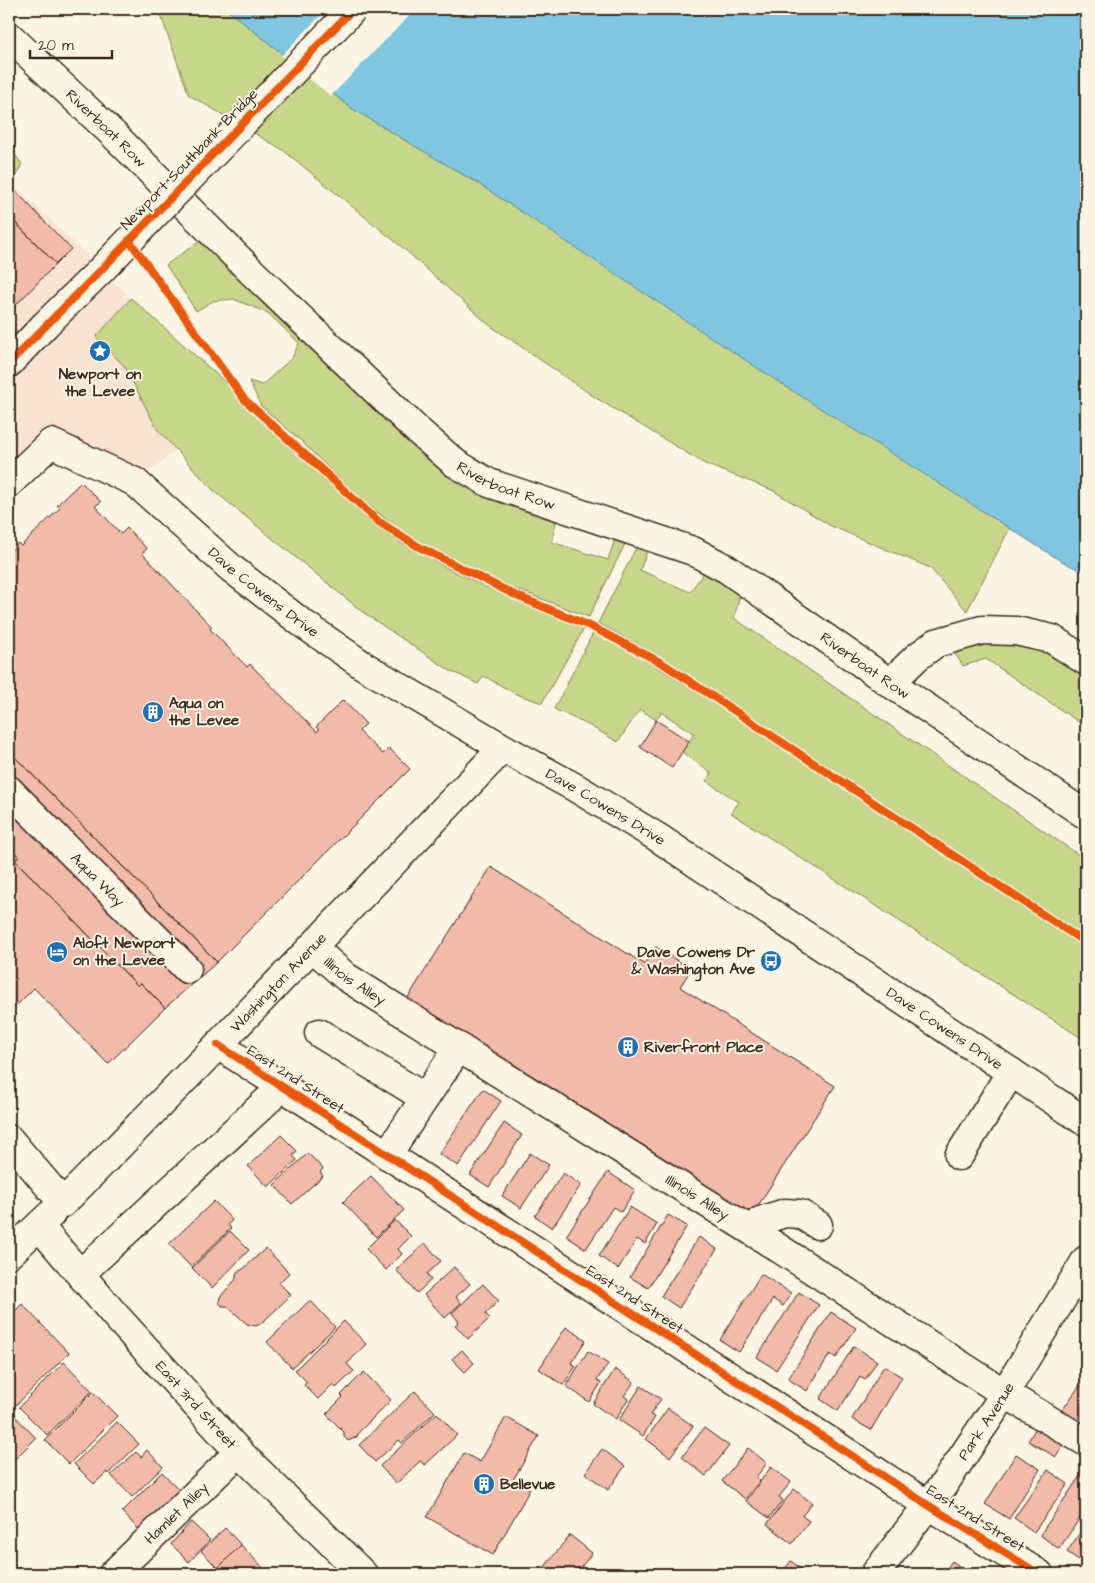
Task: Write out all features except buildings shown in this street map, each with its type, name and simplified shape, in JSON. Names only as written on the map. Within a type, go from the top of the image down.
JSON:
[{"type":"street","name":"Newport Southbank Bridge","points":[[9,363],[353,9]]},
{"type":"street","name":"Riverboat Row","points":[[9,36],[112,133],[253,273],[410,423],[455,463],[490,483],[693,551],[726,569],[1086,816]]},
{"type":"street","name":"Dave Cowens Drive","points":[[9,483],[51,443],[134,482],[232,569],[302,623],[364,666],[657,837],[1086,1122]]},
{"type":"street","points":[[890,683],[917,657],[936,643],[982,630],[1016,631],[1052,639],[1086,661]]},
{"type":"street","name":"Washington Avenue","points":[[9,1254],[63,1203],[218,1045],[503,748]]},
{"type":"street","name":"Aqua Way","points":[[9,790],[186,968]]},
{"type":"street","name":"Illinois Alley","points":[[312,947],[346,977],[754,1233],[1004,1393],[1086,1442]]},
{"type":"street","points":[[318,1033],[425,1098]]},
{"type":"street","name":"East 2nd Street","points":[[218,1045],[928,1505],[1039,1574]]},
{"type":"street","points":[[387,1155],[459,1047]]},
{"type":"street","points":[[959,1156],[1011,1072]]},
{"type":"street","points":[[80,1274],[282,1087]]},
{"type":"street","points":[[9,1139],[63,1203]]},
{"type":"street","points":[[754,1233],[760,1221],[785,1213],[800,1214],[818,1225]]},
{"type":"street","name":"East 3rd Street","points":[[39,1226],[114,1314],[239,1452],[363,1574]]},
{"type":"street","name":"Park Avenue","points":[[875,1574],[950,1477],[1086,1260]]},
{"type":"street","name":"Hamlet Alley","points":[[113,1574],[239,1452]]},
{"type":"shaded area","name":"Newport on the Levee","points":[[9,180],[131,298],[244,399],[135,482],[53,457],[9,501]]},
{"type":"green space","points":[[156,9],[226,9],[351,108],[479,184],[1010,528],[967,611],[930,568],[831,526],[772,490],[705,464],[596,398],[488,324],[403,248],[283,150],[189,95],[160,13]]},
{"type":"green space","points":[[9,147],[22,164],[16,176],[9,170]]},
{"type":"green space","points":[[204,238],[315,347],[373,408],[441,467],[501,499],[556,522],[552,542],[608,560],[615,539],[626,542],[589,617],[479,575],[404,534],[356,495],[300,440],[261,406],[249,381],[262,385],[292,358],[299,343],[268,313],[233,299],[213,301],[196,311],[166,265]]},
{"type":"green space","points":[[131,298],[215,373],[369,520],[400,542],[453,571],[486,587],[585,627],[542,703],[516,694],[484,676],[478,684],[449,670],[364,613],[213,490],[157,429],[125,367],[96,337]]},
{"type":"green space","points":[[637,546],[648,549],[640,570],[690,592],[704,572],[740,595],[734,618],[1086,860],[1086,938],[659,656],[598,623]]},
{"type":"green space","points":[[594,631],[656,666],[719,706],[1086,948],[1086,1041],[731,813],[739,802],[706,781],[711,773],[682,752],[694,734],[661,712],[656,720],[640,709],[618,742],[554,709]]},
{"type":"green space","points":[[1021,641],[1053,647],[1086,679],[1086,727],[986,659],[963,666],[954,652],[984,643]]},
{"type":"water","points":[[226,9],[1086,9],[1086,573],[1061,561],[774,379],[479,184],[351,108]]},
{"type":"pier","points":[[327,9],[416,9],[331,96],[281,56]]},
{"type":"cycle path","points":[[9,363],[353,9]]},
{"type":"cycle path","points":[[129,240],[244,399],[379,522],[419,547],[517,596],[590,626],[662,663],[1086,943]]},
{"type":"cycle path","points":[[218,1045],[928,1505],[1039,1574]]},
{"type":"place","name":"Newport on the Levee","points":[[100,351]]},
{"type":"place","name":"Aqua on the Levee","points":[[153,712]]},
{"type":"place","name":"Aloft Newport on the Levee","points":[[57,952]]},
{"type":"place","name":"Dave Cowens Dr & Washington Ave","points":[[771,961]]},
{"type":"place","name":"Riverfront Place","points":[[628,1047]]},
{"type":"place","name":"Bellevue","points":[[484,1484]]}]
